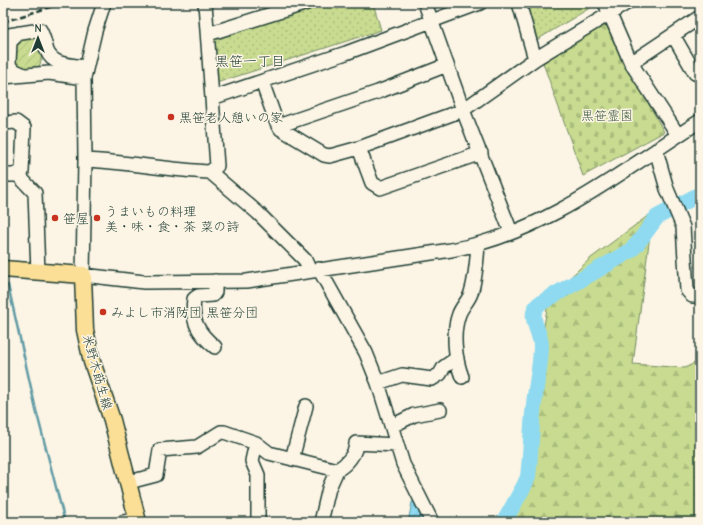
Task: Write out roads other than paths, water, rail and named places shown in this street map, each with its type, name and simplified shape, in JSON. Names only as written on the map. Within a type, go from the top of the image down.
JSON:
[{"type":"main road","points":[[3,269],[83,275]]},
{"type":"main road","name":"米野木莇生線","points":[[83,275],[84,317],[89,349],[100,389],[112,420],[129,482],[133,521]]},
{"type":"street","points":[[104,3],[85,72],[83,275],[144,282],[247,281],[451,250],[478,244],[550,216],[583,197],[700,121]]},
{"type":"street","points":[[205,3],[217,166],[210,172]]},
{"type":"street","points":[[208,34],[307,3]]},
{"type":"street","points":[[425,3],[463,110],[511,232]]},
{"type":"street","points":[[212,98],[431,23],[480,3]]},
{"type":"street","points":[[519,3],[535,59]]},
{"type":"street","points":[[262,82],[278,126],[327,156],[359,148],[463,110],[607,9],[627,3]]},
{"type":"street","points":[[607,9],[631,63],[678,135]]},
{"type":"street","points":[[631,63],[700,17]]},
{"type":"street","points":[[22,74],[11,69],[9,63],[10,42],[8,36],[40,30],[44,36],[49,55],[53,60],[85,72]]},
{"type":"street","points":[[673,35],[695,73],[700,75]]},
{"type":"street","points":[[278,126],[391,87],[447,65]]},
{"type":"street","points":[[4,76],[85,72]]},
{"type":"street","points":[[3,123],[16,122],[24,128],[22,172],[18,174],[3,175]]},
{"type":"street","points":[[359,148],[372,183],[380,188],[481,153]]},
{"type":"street","points":[[656,150],[667,189],[683,227],[687,290],[692,296],[700,296]]},
{"type":"street","points":[[85,160],[120,162],[178,171],[210,172],[258,213],[315,270],[366,353],[378,383],[392,426],[402,464],[432,522]]},
{"type":"street","points":[[18,174],[35,193],[38,272]]},
{"type":"street","points":[[462,377],[457,358],[457,320],[459,312],[471,294],[475,275],[478,244]]},
{"type":"street","points":[[215,281],[215,292],[213,295],[198,296],[194,299],[193,306],[196,327],[203,337],[215,347]]},
{"type":"street","points":[[378,383],[402,375],[432,379],[440,374],[444,367],[457,358]]},
{"type":"street","points":[[292,459],[306,406]]},
{"type":"street","points":[[392,426],[414,415],[440,410]]},
{"type":"street","points":[[129,482],[156,475],[160,450],[196,447],[220,432],[256,443],[269,453],[336,470],[342,467],[350,459],[356,448],[356,443],[397,445]]},
{"type":"street","points":[[256,443],[252,461],[258,475],[258,522]]},
{"type":"street","points":[[321,522],[329,488],[336,470]]},
{"type":"water","points":[[417,500],[426,522],[408,522],[412,502]]},
{"type":"waterway","points":[[504,522],[528,477],[533,413],[541,353],[540,340],[534,319],[535,309],[539,304],[630,251],[657,217],[700,194]]},
{"type":"waterway","points":[[8,285],[36,410],[64,518]]},
{"type":"railway","points":[[3,22],[63,3]]},
{"type":"place","name":"黒笹老人憩いの家","points":[[171,117]]},
{"type":"place","name":"笹屋","points":[[55,218]]},
{"type":"place","name":"うまいもの料理 美・味・食・茶 菜の詩","points":[[97,218]]},
{"type":"place","name":"みよし市消防団 黒笹分団","points":[[103,312]]},
{"type":"district","name":"黒笹一丁目","points":[[250,61]]},
{"type":"park label","name":"黒笹霊園","points":[[607,115]]}]
